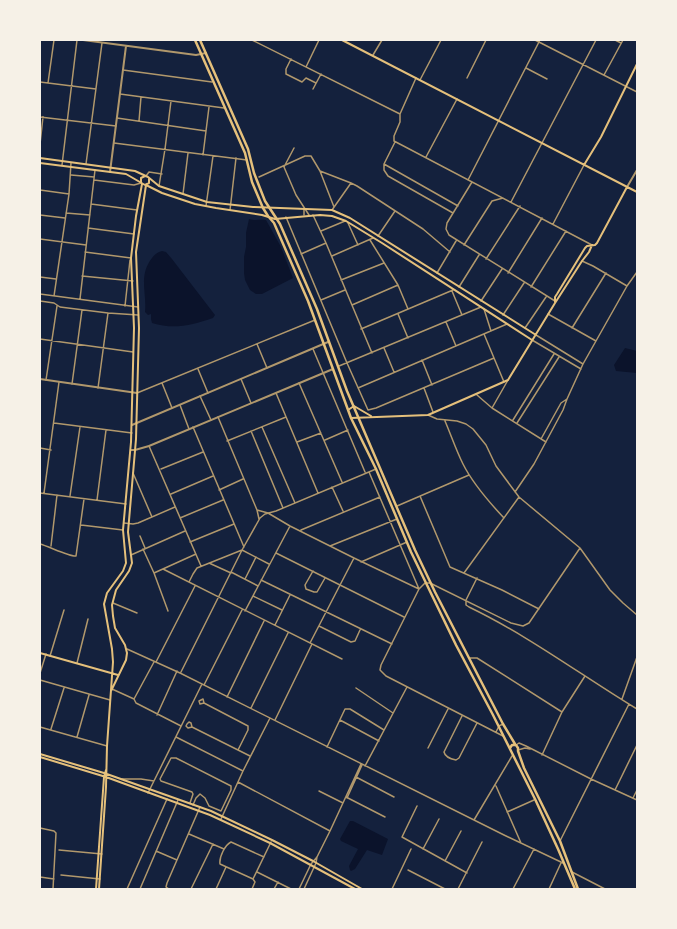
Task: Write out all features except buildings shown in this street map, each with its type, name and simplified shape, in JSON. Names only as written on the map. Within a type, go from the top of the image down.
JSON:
[{"type":"main road","points":[[195,40],[247,160],[252,182],[263,208],[275,224],[315,320],[351,418],[376,469],[425,583],[535,799],[575,889]]},
{"type":"main road","points":[[200,40],[232,117],[248,149],[254,173],[265,201],[277,218],[318,313],[358,417],[415,550],[430,583],[470,658],[502,724],[512,741],[517,744],[524,768],[560,841],[578,889]]},
{"type":"main road","points":[[342,40],[637,192]]},
{"type":"main road","points":[[584,165],[614,114],[625,86],[637,64]]},
{"type":"main road","points":[[226,112],[229,112],[232,117]]},
{"type":"main road","points":[[40,158],[135,171],[149,178],[159,186],[207,202],[263,208],[332,210],[350,218],[536,335]]},
{"type":"main road","points":[[40,163],[126,174],[162,193],[206,206],[230,211],[277,218],[304,215],[326,215],[347,222],[532,340]]},
{"type":"main road","points":[[97,889],[100,879],[102,854],[105,773],[113,655],[104,604],[107,593],[123,571],[126,563],[123,530],[131,450],[133,393],[134,307],[131,258],[141,178],[145,176]]},
{"type":"main road","points":[[111,692],[126,660],[127,649],[114,623],[112,611],[115,594],[131,567],[128,536],[135,450],[137,393],[138,306],[136,252],[146,185],[150,181],[149,178]]},
{"type":"main road","points":[[555,302],[557,294],[586,247],[597,243],[627,186]]},
{"type":"main road","points":[[135,222],[140,223]]},
{"type":"main road","points":[[351,418],[428,415],[508,380],[555,302],[592,245]]},
{"type":"main road","points":[[582,253],[586,256]]},
{"type":"main road","points":[[460,294],[463,290]]},
{"type":"main road","points":[[494,315],[496,310]]},
{"type":"main road","points":[[348,410],[354,406]]},
{"type":"main road","points":[[354,406],[372,417]]},
{"type":"main road","points":[[411,552],[415,550]]},
{"type":"main road","points":[[116,581],[120,584]]},
{"type":"main road","points":[[40,653],[118,675]]},
{"type":"main road","points":[[510,750],[511,745],[517,744]]},
{"type":"main road","points":[[510,750],[514,752],[518,751]]},
{"type":"main road","points":[[40,754],[131,782],[149,792],[199,810],[270,843],[311,864],[354,889]]},
{"type":"main road","points":[[40,757],[200,807],[223,816],[313,861],[361,889]]},
{"type":"main road","points":[[97,889],[96,879],[100,823],[105,777]]},
{"type":"main road","points":[[130,786],[131,782]]},
{"type":"street","points":[[48,83],[54,40]]},
{"type":"street","points":[[62,166],[78,40]]},
{"type":"street","points":[[83,40],[192,54],[206,52]]},
{"type":"street","points":[[111,44],[112,40]]},
{"type":"street","points":[[252,40],[400,114]]},
{"type":"street","points":[[306,67],[320,40]]},
{"type":"street","points":[[372,56],[382,40]]},
{"type":"street","points":[[420,80],[441,40]]},
{"type":"street","points":[[467,78],[486,40]]},
{"type":"street","points":[[535,40],[540,41],[583,65],[637,92]]},
{"type":"street","points":[[511,202],[596,40]]},
{"type":"street","points":[[614,40],[621,43]]},
{"type":"street","points":[[604,75],[623,40]]},
{"type":"street","points":[[468,180],[540,41]]},
{"type":"street","points":[[86,164],[102,43]]},
{"type":"street","points":[[110,172],[126,46]]},
{"type":"street","points":[[291,59],[285,70],[286,74],[302,82],[306,78],[316,82]]},
{"type":"street","points":[[526,68],[547,79]]},
{"type":"street","points":[[123,70],[213,82]]},
{"type":"street","points":[[313,89],[321,74]]},
{"type":"street","points":[[416,78],[400,114],[400,122],[394,136],[395,141],[383,167],[386,173],[395,180],[453,213]]},
{"type":"street","points":[[40,82],[96,89]]},
{"type":"street","points":[[120,94],[224,108]]},
{"type":"street","points":[[139,121],[141,97]]},
{"type":"street","points":[[426,158],[456,99]]},
{"type":"street","points":[[159,186],[162,174],[171,101]]},
{"type":"street","points":[[202,155],[210,106]]},
{"type":"street","points":[[40,117],[116,126]]},
{"type":"street","points":[[40,144],[43,117]]},
{"type":"street","points":[[117,118],[206,131]]},
{"type":"street","points":[[395,141],[592,245]]},
{"type":"street","points":[[114,143],[247,160]]},
{"type":"street","points":[[284,167],[294,148]]},
{"type":"street","points":[[183,194],[188,153]]},
{"type":"street","points":[[206,206],[213,156]]},
{"type":"street","points":[[259,177],[307,156],[312,156],[320,171],[334,207]]},
{"type":"street","points":[[230,211],[236,158]]},
{"type":"street","points":[[54,296],[66,213],[71,162]]},
{"type":"street","points":[[384,164],[458,206]]},
{"type":"street","points":[[553,224],[584,165]]},
{"type":"street","points":[[284,167],[296,195],[309,215]]},
{"type":"street","points":[[80,299],[95,170]]},
{"type":"street","points":[[627,186],[637,170]]},
{"type":"street","points":[[320,171],[351,183],[430,234],[450,252]]},
{"type":"street","points":[[145,176],[149,172],[162,174]]},
{"type":"street","points":[[70,175],[134,185],[141,183]]},
{"type":"street","points":[[472,182],[447,223],[446,228],[449,235],[456,241],[555,302]]},
{"type":"street","points":[[332,210],[351,183]]},
{"type":"street","points":[[40,190],[68,194]]},
{"type":"street","points":[[464,246],[492,201],[504,198]]},
{"type":"street","points":[[91,204],[137,210]]},
{"type":"street","points":[[486,259],[520,206]]},
{"type":"street","points":[[304,209],[304,215]]},
{"type":"street","points":[[378,236],[395,211]]},
{"type":"street","points":[[66,213],[90,215]]},
{"type":"street","points":[[40,215],[65,218]]},
{"type":"street","points":[[313,215],[332,256],[372,353]]},
{"type":"street","points":[[286,217],[368,410],[494,358]]},
{"type":"street","points":[[508,273],[542,218]]},
{"type":"street","points":[[321,232],[347,222],[358,245]]},
{"type":"street","points":[[88,228],[134,234]]},
{"type":"street","points":[[531,287],[566,231]]},
{"type":"street","points":[[332,256],[373,238]]},
{"type":"street","points":[[40,239],[86,245]]},
{"type":"street","points":[[370,240],[398,285],[408,309]]},
{"type":"street","points":[[437,273],[456,241]]},
{"type":"street","points":[[301,254],[326,243]]},
{"type":"street","points":[[85,252],[131,258],[125,306]]},
{"type":"street","points":[[459,287],[479,255]]},
{"type":"street","points":[[582,261],[627,286]]},
{"type":"street","points":[[341,280],[384,263]]},
{"type":"street","points":[[481,301],[502,269]]},
{"type":"street","points":[[515,492],[526,477],[546,442],[563,410],[581,369],[627,286],[637,272]]},
{"type":"street","points":[[572,328],[606,273]]},
{"type":"street","points":[[82,276],[133,281]]},
{"type":"street","points":[[40,277],[56,279]]},
{"type":"street","points":[[503,314],[524,283]]},
{"type":"street","points":[[352,305],[398,285]]},
{"type":"street","points":[[321,300],[346,290]]},
{"type":"street","points":[[361,329],[452,290],[462,315]]},
{"type":"street","points":[[40,294],[125,306],[138,306]]},
{"type":"street","points":[[525,328],[546,297]]},
{"type":"street","points":[[40,301],[54,303],[60,307],[138,315]]},
{"type":"street","points":[[46,380],[58,306]]},
{"type":"street","points":[[338,367],[481,307]]},
{"type":"street","points":[[484,309],[491,331]]},
{"type":"street","points":[[72,384],[82,310]]},
{"type":"street","points":[[98,388],[108,313]]},
{"type":"street","points":[[398,314],[408,338]]},
{"type":"street","points":[[548,314],[596,342]]},
{"type":"street","points":[[40,379],[137,393],[315,320]]},
{"type":"street","points":[[446,322],[456,346]]},
{"type":"street","points":[[358,388],[507,324]]},
{"type":"street","points":[[484,334],[504,382]]},
{"type":"street","points":[[536,335],[584,364]]},
{"type":"street","points":[[40,340],[133,352]]},
{"type":"street","points":[[532,340],[581,369]]},
{"type":"street","points":[[132,425],[328,342]]},
{"type":"street","points":[[257,344],[267,368]]},
{"type":"street","points":[[384,348],[394,372]]},
{"type":"street","points":[[314,349],[366,473]]},
{"type":"street","points":[[512,420],[554,354]]},
{"type":"street","points":[[517,424],[559,357]]},
{"type":"street","points":[[422,360],[432,384]]},
{"type":"street","points":[[198,368],[208,393]]},
{"type":"street","points":[[131,450],[149,446],[333,369]]},
{"type":"street","points":[[241,379],[251,403]]},
{"type":"street","points":[[492,408],[508,380]]},
{"type":"street","points":[[44,493],[59,382]]},
{"type":"street","points":[[162,383],[172,408]]},
{"type":"street","points":[[299,383],[325,440],[342,483]]},
{"type":"street","points":[[424,388],[433,412]]},
{"type":"street","points":[[276,393],[318,493]]},
{"type":"street","points":[[476,394],[492,408],[546,442]]},
{"type":"street","points":[[200,396],[211,420]]},
{"type":"street","points":[[541,439],[561,403],[567,399]]},
{"type":"street","points":[[180,405],[189,429]]},
{"type":"street","points":[[428,415],[445,421],[466,424],[473,429],[486,445],[496,466],[515,492],[580,548],[610,590],[637,614]]},
{"type":"street","points":[[218,417],[257,510],[259,519]]},
{"type":"street","points":[[227,441],[286,417]]},
{"type":"street","points":[[445,421],[462,463],[469,475],[488,502],[504,518]]},
{"type":"street","points":[[54,423],[132,434]]},
{"type":"street","points":[[70,496],[80,426]]},
{"type":"street","points":[[194,427],[203,452],[244,547]]},
{"type":"street","points":[[262,427],[295,503]]},
{"type":"street","points":[[97,500],[106,430]]},
{"type":"street","points":[[325,440],[348,430]]},
{"type":"street","points":[[251,431],[283,508]]},
{"type":"street","points":[[297,443],[321,433]]},
{"type":"street","points":[[149,446],[201,566]]},
{"type":"street","points":[[40,448],[51,450]]},
{"type":"street","points":[[160,469],[203,452]]},
{"type":"street","points":[[180,673],[259,519],[263,515],[376,469]]},
{"type":"street","points":[[369,472],[419,589]]},
{"type":"street","points":[[133,473],[152,517]]},
{"type":"street","points":[[396,506],[469,475]]},
{"type":"street","points":[[170,494],[213,476]]},
{"type":"street","points":[[219,490],[243,479]]},
{"type":"street","points":[[332,487],[343,512]]},
{"type":"street","points":[[40,492],[126,504]]},
{"type":"street","points":[[51,547],[57,495]]},
{"type":"street","points":[[420,496],[448,563],[452,568],[477,578],[539,608]]},
{"type":"street","points":[[464,574],[519,496]]},
{"type":"street","points":[[300,530],[380,497]]},
{"type":"street","points":[[40,544],[72,556],[76,556],[84,499]]},
{"type":"street","points":[[180,518],[223,500]]},
{"type":"street","points":[[124,523],[136,524],[175,507]]},
{"type":"street","points":[[257,510],[268,513],[290,526],[361,562],[419,589]]},
{"type":"street","points":[[330,546],[397,518]]},
{"type":"street","points":[[190,542],[234,524]]},
{"type":"street","points":[[81,525],[123,530]]},
{"type":"street","points":[[245,611],[290,526]]},
{"type":"street","points":[[131,555],[185,531]]},
{"type":"street","points":[[140,536],[168,611]]},
{"type":"street","points":[[361,562],[407,542]]},
{"type":"street","points":[[504,737],[382,673],[380,668],[387,650],[392,644],[419,589],[425,583],[430,583],[516,625],[523,626],[530,623],[580,548]]},
{"type":"street","points":[[189,582],[194,571],[201,566],[242,550],[269,564]]},
{"type":"street","points":[[276,553],[405,618]]},
{"type":"street","points":[[154,573],[196,554]]},
{"type":"street","points":[[245,579],[256,557]]},
{"type":"street","points":[[275,720],[319,626],[354,558]]},
{"type":"street","points":[[208,563],[258,586]]},
{"type":"street","points":[[163,569],[218,598],[342,659]]},
{"type":"street","points":[[313,571],[305,584],[306,589],[317,592],[325,577]]},
{"type":"street","points":[[477,578],[466,600],[466,605],[523,635],[637,709]]},
{"type":"street","points":[[261,580],[392,644]]},
{"type":"street","points":[[134,699],[195,586]]},
{"type":"street","points":[[275,625],[290,595]]},
{"type":"street","points":[[253,596],[282,610]]},
{"type":"street","points":[[113,603],[137,613]]},
{"type":"street","points":[[50,656],[64,610]]},
{"type":"street","points":[[149,792],[181,726],[242,610]]},
{"type":"street","points":[[76,663],[88,619]]},
{"type":"street","points":[[228,697],[265,620]]},
{"type":"street","points":[[319,626],[351,642],[356,640],[360,629]]},
{"type":"street","points":[[251,708],[289,632]]},
{"type":"street","points":[[127,649],[177,671],[362,765],[563,863],[549,889]]},
{"type":"street","points":[[40,673],[46,654]]},
{"type":"street","points":[[622,699],[637,657]]},
{"type":"street","points":[[470,658],[477,658],[562,712]]},
{"type":"street","points":[[633,666],[637,668]]},
{"type":"street","points":[[157,715],[177,671]]},
{"type":"street","points":[[542,755],[562,712],[585,676]]},
{"type":"street","points":[[40,680],[110,700]]},
{"type":"street","points":[[365,766],[407,687]]},
{"type":"street","points":[[51,729],[64,688]]},
{"type":"street","points":[[356,688],[393,713]]},
{"type":"street","points":[[112,689],[134,699],[136,703],[157,715],[181,726]]},
{"type":"street","points":[[77,737],[89,695]]},
{"type":"street","points":[[204,703],[248,726],[248,730],[238,750]]},
{"type":"street","points":[[560,841],[629,704]]},
{"type":"street","points":[[327,747],[344,709],[349,708],[384,730]]},
{"type":"street","points":[[428,748],[448,708]]},
{"type":"street","points":[[462,716],[444,752],[444,754],[452,759],[457,760],[477,723]]},
{"type":"street","points":[[221,820],[243,771],[270,718]]},
{"type":"street","points":[[339,720],[378,741]]},
{"type":"street","points":[[496,732],[502,724]]},
{"type":"street","points":[[40,727],[107,746]]},
{"type":"street","points":[[192,727],[250,757]]},
{"type":"street","points":[[176,737],[243,771]]},
{"type":"street","points":[[517,744],[534,750],[615,791],[637,800]]},
{"type":"street","points":[[615,791],[637,745]]},
{"type":"street","points":[[518,751],[525,748],[534,750]]},
{"type":"street","points":[[474,820],[496,786],[513,755]]},
{"type":"street","points":[[190,804],[193,794],[192,792],[161,781],[160,779],[171,758],[176,758],[232,786],[221,810],[208,806],[200,794],[196,798],[193,805]]},
{"type":"street","points":[[304,889],[316,863],[317,857],[362,765]]},
{"type":"street","points":[[356,777],[394,797]]},
{"type":"street","points":[[120,779],[141,779],[154,781]]},
{"type":"street","points":[[238,782],[330,831]]},
{"type":"street","points":[[496,786],[521,843]]},
{"type":"street","points":[[633,798],[637,790]]},
{"type":"street","points":[[319,792],[343,803]]},
{"type":"street","points":[[346,798],[385,817]]},
{"type":"street","points":[[127,889],[167,799]]},
{"type":"street","points":[[507,812],[535,799]]},
{"type":"street","points":[[140,889],[178,800]]},
{"type":"street","points":[[418,806],[402,837],[467,873]]},
{"type":"street","points":[[169,889],[166,886],[200,807]]},
{"type":"street","points":[[423,850],[439,819]]},
{"type":"street","points":[[40,828],[55,832],[53,889]]},
{"type":"street","points":[[445,861],[461,831]]},
{"type":"street","points":[[189,834],[225,850]]},
{"type":"street","points":[[252,889],[255,882],[253,879],[272,840]]},
{"type":"street","points":[[253,879],[220,864],[225,850],[230,842],[264,856]]},
{"type":"street","points":[[458,889],[482,842]]},
{"type":"street","points":[[191,889],[212,844]]},
{"type":"street","points":[[392,889],[411,849]]},
{"type":"street","points":[[512,889],[534,849]]},
{"type":"street","points":[[59,850],[102,854]]},
{"type":"street","points":[[156,851],[177,860]]},
{"type":"street","points":[[299,889],[311,864],[317,857]]},
{"type":"street","points":[[216,889],[226,867]]},
{"type":"street","points":[[408,870],[444,889]]},
{"type":"street","points":[[256,872],[291,889]]},
{"type":"street","points":[[572,872],[605,889]]},
{"type":"street","points":[[61,875],[100,879]]},
{"type":"street","points":[[40,877],[54,879]]},
{"type":"street","points":[[274,889],[278,882]]},
{"type":"water","points":[[249,219],[266,220],[281,247],[293,278],[262,294],[256,294],[250,290],[245,280],[244,257]]},
{"type":"water","points":[[162,251],[166,252],[172,259],[215,315],[213,318],[183,326],[168,326],[152,323],[151,314],[148,315],[145,312],[144,278],[145,271],[152,258],[157,253]]},
{"type":"water","points":[[625,348],[637,351],[637,373],[616,371],[614,365]]},
{"type":"water","points":[[350,821],[353,821],[388,839],[382,855],[367,850],[355,869],[351,871],[349,866],[358,849],[341,841],[340,839]]}]
